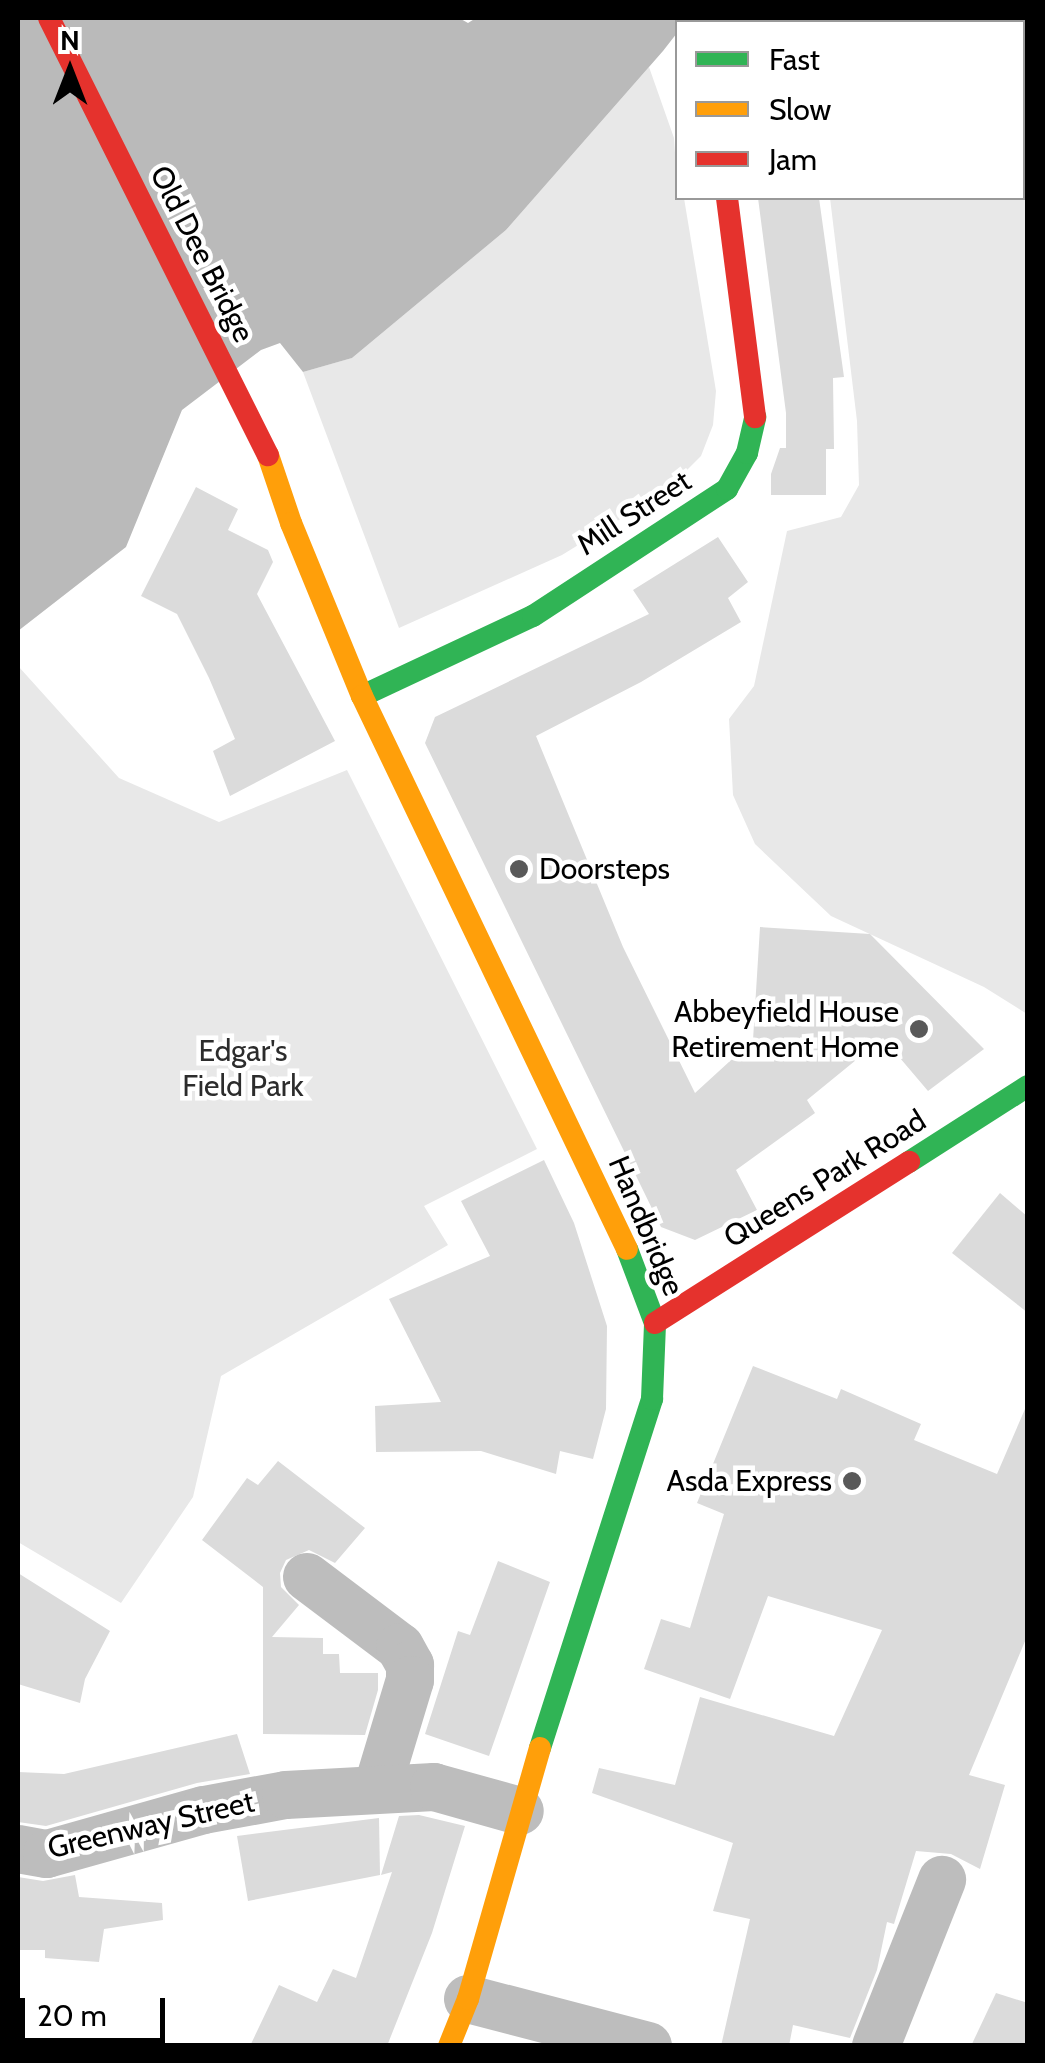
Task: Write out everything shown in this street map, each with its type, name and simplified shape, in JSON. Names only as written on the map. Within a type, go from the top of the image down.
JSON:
[{"type":"street","name":"Old Dee Bridge","points":[[49,18],[274,467],[291,523]]},
{"type":"street","name":"Mill Street","points":[[362,696],[532,616],[726,489],[746,453],[755,416],[726,200]]},
{"type":"street","name":"Handbridge","points":[[291,523],[362,696],[629,1253],[655,1324],[652,1399],[520,1812],[468,1999],[449,2046]]},
{"type":"street","name":"Queens Park Road","points":[[655,1324],[1028,1086]]},
{"type":"street","points":[[307,1577],[400,1647],[410,1665],[410,1680],[377,1790]]},
{"type":"street","name":"Greenway Street","points":[[18,1848],[48,1854],[204,1810],[286,1795],[434,1787],[520,1812]]},
{"type":"street","points":[[876,2046],[942,1880]]},
{"type":"street","points":[[468,1999],[648,2046]]},
{"type":"green space","points":[[1027,18],[1027,1014],[984,987],[831,916],[755,844],[733,795],[729,719],[754,686],[787,531],[841,517],[859,485],[857,421],[830,200],[1025,200],[1025,20],[883,20]]},
{"type":"green space","points":[[649,67],[674,138],[675,200],[684,200],[716,391],[713,425],[701,456],[666,491],[562,555],[399,628],[303,372],[352,358],[506,230]]},
{"type":"green space","name":"Edgar's Field Park","points":[[19,667],[119,778],[219,822],[347,770],[537,1149],[424,1206],[448,1245],[221,1376],[193,1497],[121,1603],[18,1542]]},
{"type":"shaded area","points":[[18,18],[459,18],[468,23],[476,18],[690,18],[675,20],[675,36],[663,51],[506,230],[352,358],[303,372],[280,343],[261,350],[182,410],[126,547],[18,631]]},
{"type":"building","points":[[758,200],[819,200],[844,377],[833,378],[834,449],[826,449],[826,495],[771,495],[771,474],[780,448],[786,448],[786,413]]},
{"type":"building","points":[[196,487],[238,509],[228,530],[268,550],[273,562],[257,594],[335,741],[230,796],[213,751],[235,739],[209,678],[177,614],[141,596]]},
{"type":"building","points":[[718,537],[748,582],[728,598],[741,622],[641,682],[536,736],[623,947],[695,1093],[753,1040],[760,927],[870,934],[984,1049],[928,1091],[883,1038],[807,1100],[815,1113],[736,1170],[757,1210],[695,1240],[661,1227],[425,743],[435,717],[649,614],[633,590]]},
{"type":"building","points":[[544,1160],[574,1223],[607,1326],[606,1409],[593,1459],[560,1451],[556,1474],[481,1451],[376,1452],[375,1406],[441,1402],[389,1299],[490,1256],[461,1201]]},
{"type":"building","points":[[1000,1193],[1028,1217],[1028,1313],[952,1253]]},
{"type":"building","points":[[753,1366],[837,1399],[841,1389],[921,1424],[914,1440],[997,1474],[1028,1402],[1028,1634],[969,1775],[1005,1785],[980,1869],[951,1854],[916,1851],[894,1924],[887,1922],[877,1970],[850,2038],[793,2025],[789,2046],[721,2046],[750,1919],[713,1911],[733,1843],[592,1793],[599,1768],[675,1785],[700,1697],[834,1736],[882,1630],[768,1596],[730,1699],[644,1669],[661,1619],[690,1628],[724,1514],[697,1503]]},
{"type":"building","points":[[278,1461],[365,1528],[335,1563],[309,1550],[286,1560],[280,1573],[281,1587],[299,1605],[272,1637],[323,1638],[323,1654],[339,1654],[340,1673],[378,1673],[378,1690],[365,1735],[263,1734],[263,1587],[202,1540],[247,1478],[258,1485]]},
{"type":"building","points":[[498,1561],[550,1582],[489,1756],[425,1734],[458,1631],[470,1635]]},
{"type":"building","points":[[18,1573],[110,1631],[85,1679],[80,1703],[18,1684]]},
{"type":"building","points":[[237,1734],[250,1774],[197,1783],[46,1826],[18,1822],[18,1772],[64,1774]]},
{"type":"building","points":[[419,1815],[465,1826],[432,1933],[387,2046],[250,2046],[279,1985],[317,2002],[333,1969],[356,1978],[392,1872],[381,1875],[399,1816]]},
{"type":"building","points":[[379,1818],[380,1875],[248,1901],[237,1836]]},
{"type":"building","points":[[75,1875],[79,1897],[162,1903],[163,1920],[104,1929],[99,1962],[45,1958],[45,1950],[18,1950],[18,1877],[43,1881]]},
{"type":"building","points":[[996,1993],[1028,2003],[1028,2046],[971,2046]]},
{"type":"traffic: fast","points":[[362,696],[533,616],[727,489],[747,453],[755,417]]},
{"type":"traffic: fast","points":[[909,1162],[1028,1086]]},
{"type":"traffic: fast","points":[[540,1748],[652,1399],[655,1323],[627,1249]]},
{"type":"traffic: slow","points":[[268,455],[291,523],[362,696],[627,1249]]},
{"type":"traffic: slow","points":[[449,2046],[468,1999],[540,1748]]},
{"type":"traffic: jam","points":[[49,18],[268,455]]},
{"type":"traffic: jam","points":[[727,200],[755,417]]},
{"type":"traffic: jam","points":[[655,1323],[909,1162]]},
{"type":"place","name":"Doorsteps","points":[[519,869]]},
{"type":"place","name":"Abbeyfield House Retirement Home","points":[[919,1029]]},
{"type":"place","name":"Asda Express","points":[[852,1481]]}]
